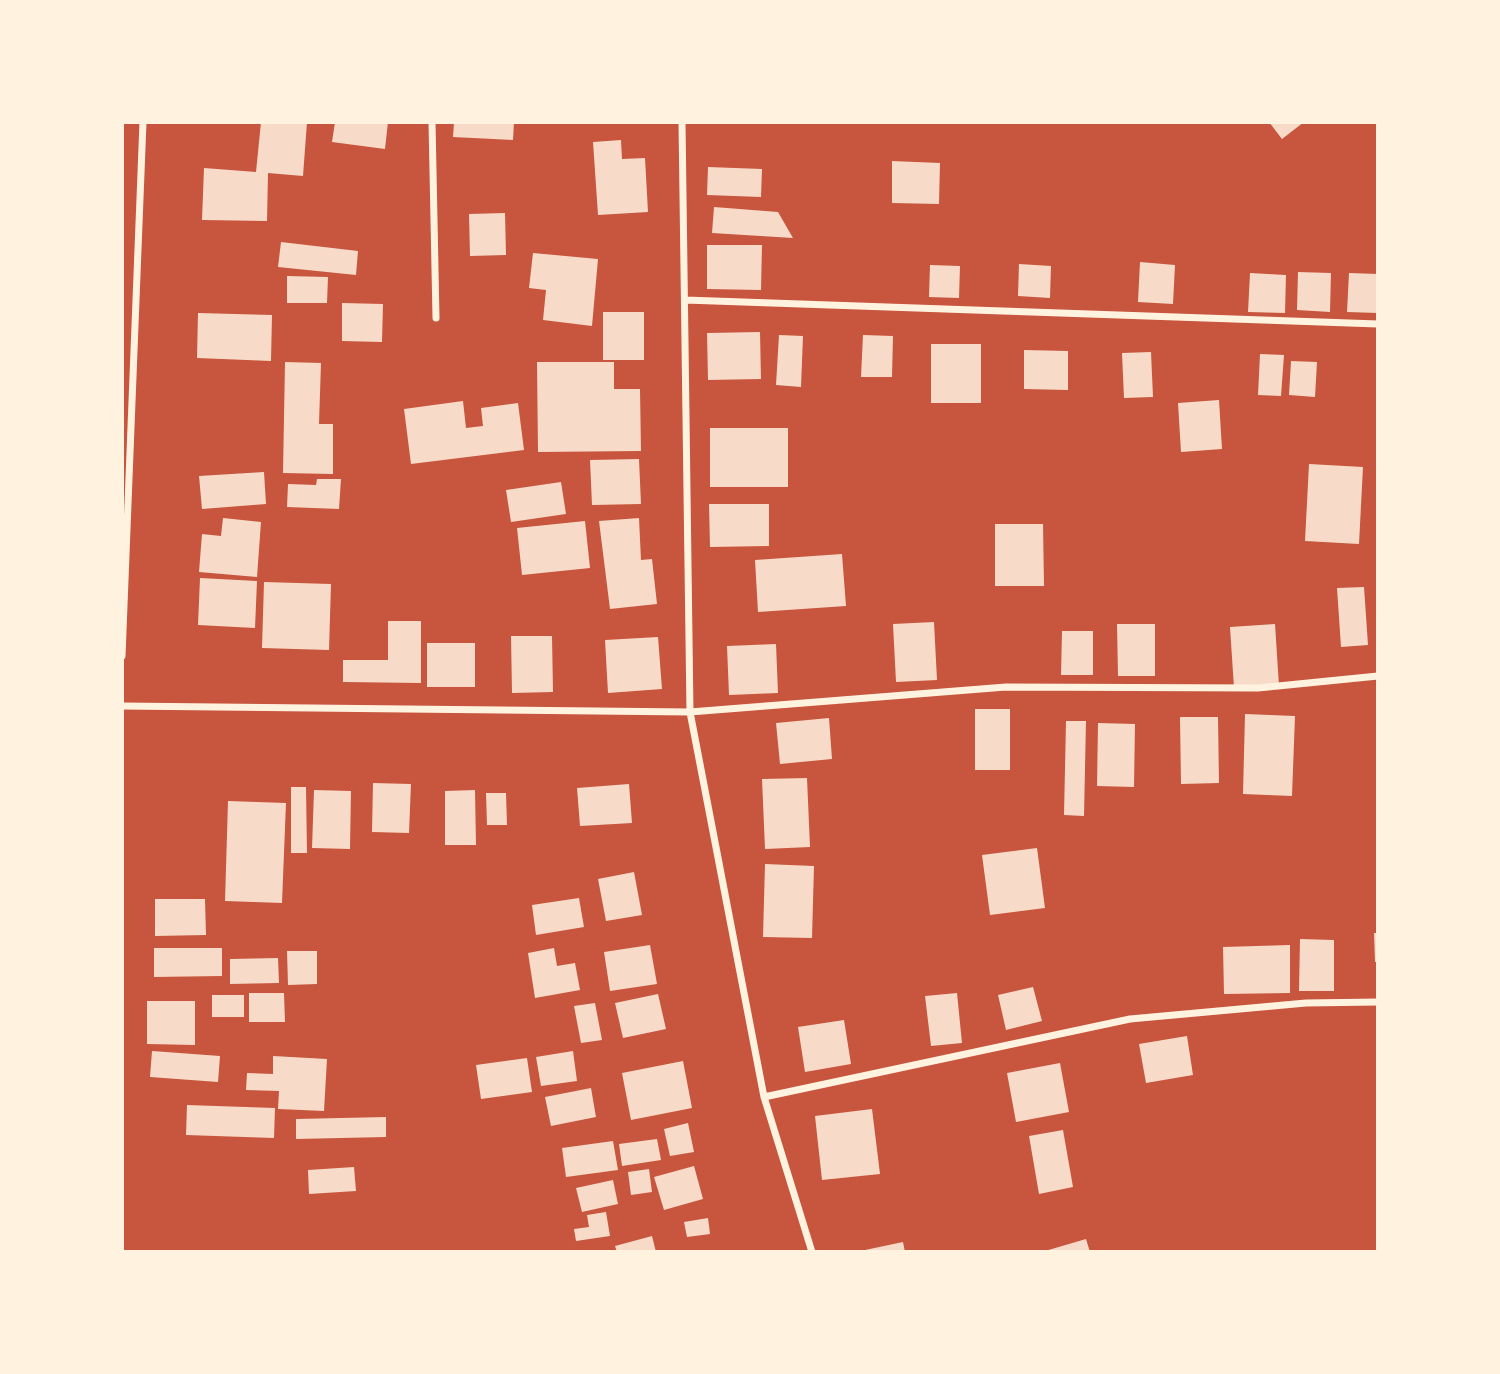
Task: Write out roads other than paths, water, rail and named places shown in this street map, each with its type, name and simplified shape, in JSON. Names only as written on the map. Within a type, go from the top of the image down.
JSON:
[{"type":"street","points":[[122,656],[143,122]]},
{"type":"street","points":[[432,122],[436,318]]},
{"type":"street","points":[[682,122],[690,712],[764,1097],[812,1251]]},
{"type":"street","points":[[685,300],[1377,324]]},
{"type":"street","points":[[122,706],[690,712],[1006,687],[1258,688],[1377,677]]},
{"type":"street","points":[[764,1097],[1130,1019],[1306,1003],[1377,1002]]}]
